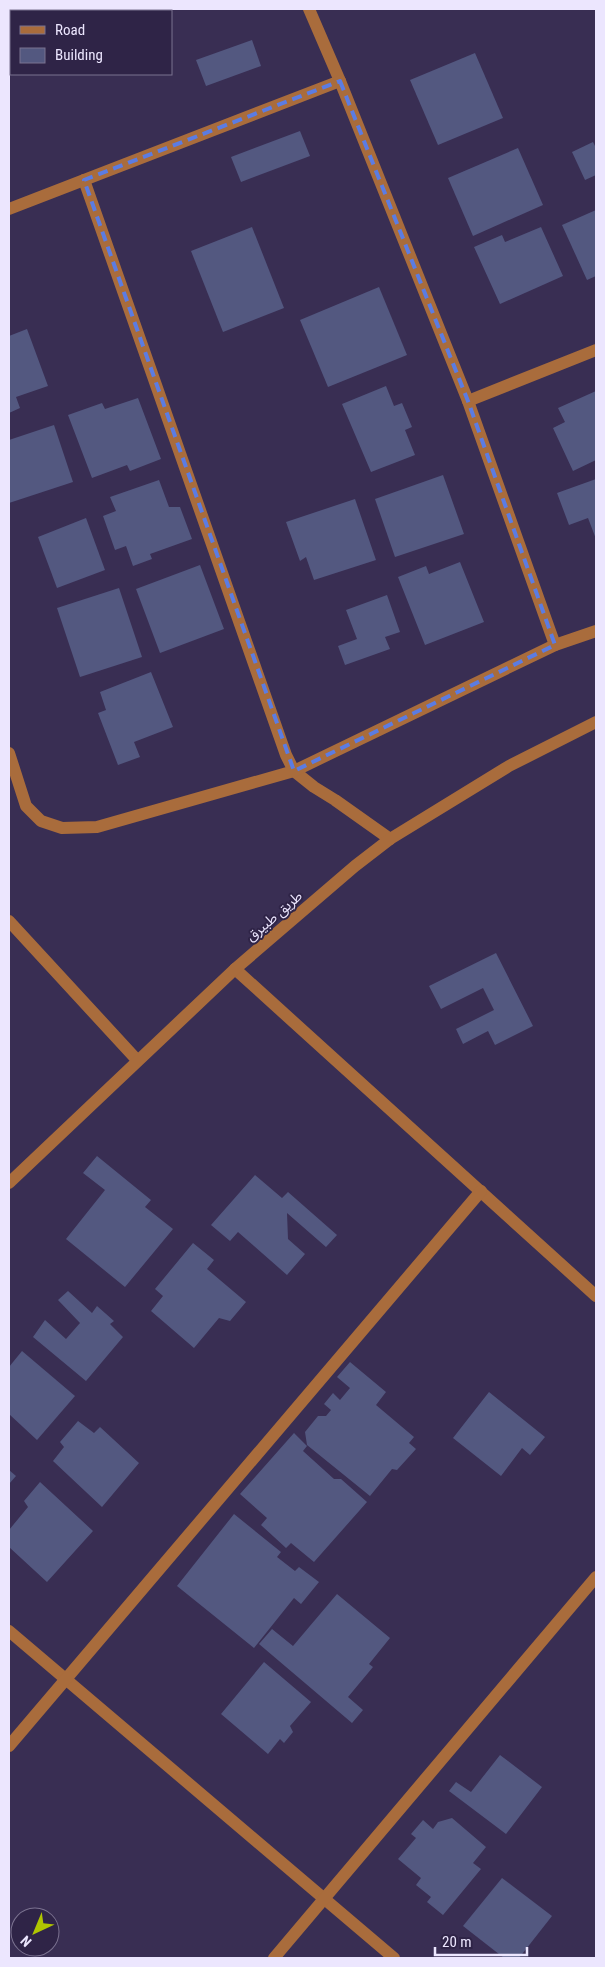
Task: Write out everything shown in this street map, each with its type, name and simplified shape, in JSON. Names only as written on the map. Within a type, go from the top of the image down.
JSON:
[{"type":"street","points":[[308,9],[340,81],[468,401],[555,645]]},
{"type":"street","points":[[9,209],[340,81]]},
{"type":"street","points":[[84,180],[283,746],[294,771],[390,839]]},
{"type":"street","points":[[468,401],[596,350]]},
{"type":"street","points":[[9,753],[26,806],[41,821],[62,828],[97,827],[294,771],[555,645],[596,631]]},
{"type":"street","name":"طريق طبيرق","points":[[9,1183],[137,1060],[235,970],[355,866],[390,839],[509,766],[596,722]]},
{"type":"street","points":[[9,921],[137,1060]]},
{"type":"street","points":[[235,970],[596,1296]]},
{"type":"street","points":[[9,1746],[481,1191]]},
{"type":"street","points":[[274,1958],[596,1577]]},
{"type":"street","points":[[9,1631],[64,1680],[394,1958]]},
{"type":"highlighted area","points":[[340,81],[468,401],[555,645],[294,771],[84,180]]},
{"type":"building","points":[[252,40],[261,66],[206,86],[196,60]]},
{"type":"building","points":[[475,53],[503,118],[438,145],[410,80]]},
{"type":"building","points":[[300,131],[310,156],[241,182],[231,157]]},
{"type":"building","points":[[593,142],[596,148],[596,175],[585,180],[572,152]]},
{"type":"building","points":[[518,148],[543,205],[473,236],[448,178]]},
{"type":"building","points":[[596,210],[596,276],[587,280],[562,225]]},
{"type":"building","points":[[252,227],[284,308],[223,332],[191,251]]},
{"type":"building","points":[[541,227],[563,276],[500,304],[474,247],[502,235],[505,242]]},
{"type":"building","points":[[379,287],[407,355],[328,387],[300,320]]},
{"type":"building","points":[[27,329],[48,386],[16,397],[20,408],[9,413],[9,336]]},
{"type":"building","points":[[386,386],[394,406],[402,403],[412,427],[405,430],[415,455],[371,472],[342,404]]},
{"type":"building","points":[[596,391],[596,460],[573,471],[553,428],[565,422],[558,408]]},
{"type":"building","points":[[138,398],[161,459],[130,471],[127,465],[92,478],[68,415],[102,403],[105,409]]},
{"type":"building","points":[[54,425],[73,482],[9,503],[9,440]]},
{"type":"building","points":[[443,475],[464,534],[395,557],[375,499]]},
{"type":"building","points":[[596,479],[596,539],[588,518],[569,525],[557,493]]},
{"type":"building","points":[[159,480],[169,507],[180,507],[192,539],[150,554],[152,559],[133,566],[126,546],[115,550],[103,516],[116,511],[110,497]]},
{"type":"building","points":[[355,499],[376,560],[314,580],[306,557],[300,561],[286,522]]},
{"type":"building","points":[[86,518],[105,570],[57,588],[38,537]]},
{"type":"building","points":[[460,562],[484,622],[425,645],[398,577],[426,566],[429,574]]},
{"type":"building","points":[[200,565],[224,629],[160,653],[136,589]]},
{"type":"building","points":[[119,588],[142,657],[80,677],[57,608]]},
{"type":"building","points":[[387,595],[400,632],[385,637],[390,649],[345,665],[338,646],[357,639],[346,610]]},
{"type":"building","points":[[151,672],[173,727],[134,742],[140,757],[118,765],[98,713],[106,710],[100,692]]},
{"type":"building","points":[[496,953],[533,1026],[495,1045],[488,1031],[463,1044],[456,1029],[494,1010],[483,988],[441,1009],[429,986]]},
{"type":"building","points":[[97,1156],[151,1200],[145,1207],[173,1229],[125,1287],[66,1239],[105,1190],[83,1173]]},
{"type":"building","points":[[255,1175],[282,1198],[288,1192],[337,1235],[326,1247],[287,1213],[288,1239],[305,1254],[287,1275],[238,1232],[230,1241],[211,1225]]},
{"type":"building","points":[[193,1243],[214,1260],[207,1269],[246,1302],[230,1321],[219,1318],[194,1348],[151,1311],[163,1296],[155,1289]]},
{"type":"building","points":[[68,1291],[92,1313],[97,1306],[114,1321],[110,1324],[123,1337],[86,1381],[33,1337],[45,1320],[66,1339],[80,1323],[58,1300]]},
{"type":"building","points":[[22,1351],[75,1396],[37,1440],[9,1414],[9,1367]]},
{"type":"building","points":[[350,1362],[386,1392],[376,1405],[414,1437],[409,1443],[416,1449],[397,1470],[392,1469],[370,1496],[307,1445],[305,1432],[318,1416],[326,1416],[331,1410],[324,1404],[333,1393],[340,1400],[350,1388],[337,1377]]},
{"type":"building","points":[[489,1392],[545,1437],[530,1455],[522,1448],[501,1476],[453,1438]]},
{"type":"building","points":[[78,1421],[94,1433],[100,1427],[139,1463],[102,1507],[53,1461],[64,1447],[60,1442]]},
{"type":"building","points":[[294,1433],[307,1446],[303,1451],[334,1479],[341,1479],[367,1502],[314,1562],[291,1543],[286,1548],[261,1525],[267,1518],[240,1494]]},
{"type":"building","points":[[9,1470],[16,1476],[9,1484]]},
{"type":"building","points":[[40,1482],[93,1531],[47,1582],[9,1547],[9,1530],[28,1507],[24,1501]]},
{"type":"building","points":[[234,1514],[281,1552],[277,1557],[295,1571],[299,1567],[319,1582],[301,1604],[294,1598],[254,1648],[177,1586]]},
{"type":"building","points":[[337,1594],[390,1638],[369,1664],[373,1667],[348,1697],[363,1710],[352,1723],[259,1644],[272,1629],[293,1646]]},
{"type":"building","points":[[264,1662],[311,1702],[290,1726],[293,1732],[284,1743],[280,1739],[268,1754],[221,1714]]},
{"type":"building","points":[[500,1755],[542,1787],[506,1834],[449,1791],[456,1782],[471,1792]]},
{"type":"building","points":[[452,1818],[486,1847],[473,1863],[481,1869],[443,1915],[427,1902],[431,1897],[416,1885],[421,1878],[398,1859],[416,1838],[411,1834],[423,1820],[433,1829],[438,1822]]},
{"type":"building","points":[[502,1878],[552,1916],[519,1958],[504,1958],[463,1926]]}]
